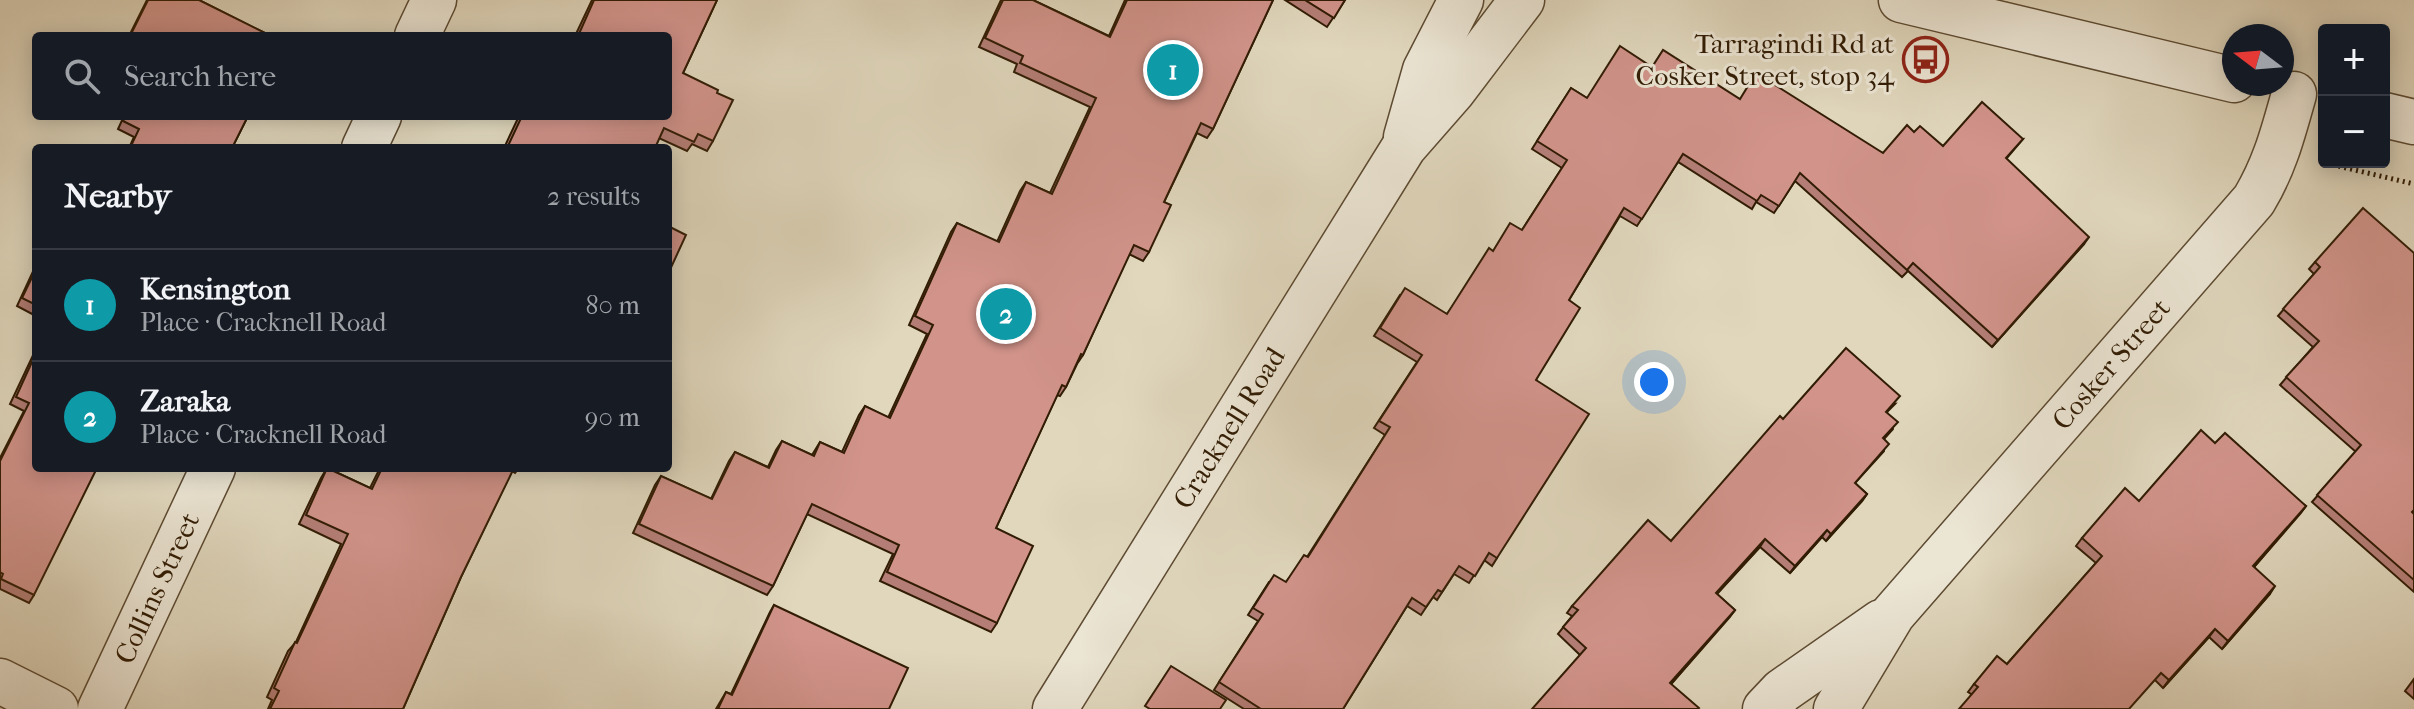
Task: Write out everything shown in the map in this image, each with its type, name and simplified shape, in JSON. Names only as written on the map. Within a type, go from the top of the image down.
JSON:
[{"type":"street","points":[[419,32],[434,0]]},
{"type":"street","name":"Cracknell Road","points":[[1404,147],[1425,70],[1461,0]]},
{"type":"street","name":"Cracknell Road","points":[[1055,709],[1404,147],[1453,91],[1522,0]]},
{"type":"street","points":[[1901,0],[2222,77]]},
{"type":"street","name":"Cosker Street","points":[[1836,709],[1893,614],[2254,200],[2279,151],[2289,96]]},
{"type":"street","points":[[2390,116],[2414,122]]},
{"type":"street","points":[[366,144],[377,120]]},
{"type":"street","name":"Collins Street","points":[[100,709],[211,472]]},
{"type":"street","name":"Cosker Street","points":[[1765,709],[1782,691],[1893,614]]},
{"type":"street","points":[[0,681],[56,709]]},
{"type":"path","points":[[2344,168],[2414,184]]},
{"type":"building","points":[[148,0],[199,0],[263,32],[132,32]]},
{"type":"building","points":[[594,0],[717,0],[683,73],[733,100],[713,141],[698,134],[694,142],[664,128],[657,144],[509,144],[520,120],[672,120],[672,32],[580,32]]},
{"type":"building","points":[[1003,0],[1033,0],[1110,37],[1127,0],[1273,0],[1213,129],[1201,123],[1164,202],[1171,205],[1149,252],[1134,245],[1083,355],[1066,387],[1062,385],[996,528],[1033,546],[997,623],[887,572],[899,545],[812,504],[773,586],[639,524],[661,476],[712,499],[735,452],[769,468],[782,441],[814,456],[820,442],[844,453],[865,406],[890,418],[933,325],[915,316],[957,223],[999,242],[1026,182],[1052,194],[1096,98],[1020,63],[1023,56],[985,38]]},
{"type":"building","points":[[1305,0],[1345,0],[1334,18]]},
{"type":"building","points":[[1620,46],[1652,67],[1663,50],[1740,99],[1756,73],[1883,153],[1907,125],[1914,132],[1920,126],[1943,146],[1982,102],[2023,139],[2006,158],[2089,237],[1998,340],[1913,263],[1907,270],[1800,173],[1779,206],[1761,195],[1757,201],[1683,154],[1642,219],[1624,208],[1569,300],[1580,308],[1536,380],[1589,414],[1497,558],[1489,553],[1475,576],[1459,566],[1442,592],[1438,590],[1426,607],[1412,598],[1343,709],[1261,709],[1219,682],[1263,614],[1253,608],[1274,575],[1286,582],[1304,555],[1308,557],[1390,427],[1379,421],[1422,355],[1380,328],[1405,288],[1447,314],[1489,248],[1493,251],[1510,223],[1522,230],[1567,160],[1537,141],[1571,88],[1587,98]]},
{"type":"building","points":[[246,120],[234,144],[132,144],[139,129],[123,121]]},
{"type":"building","points":[[2363,208],[2414,253],[2414,580],[2317,495],[2361,445],[2286,377],[2319,341],[2283,309],[2320,267],[2315,262]]},
{"type":"building","points":[[672,228],[686,235],[672,265]]},
{"type":"building","points":[[32,277],[32,303],[22,298]]},
{"type":"building","points":[[1846,348],[1900,396],[1886,412],[1898,422],[1883,438],[1889,444],[1855,483],[1867,494],[1831,534],[1827,530],[1795,566],[1765,539],[1716,593],[1735,610],[1670,683],[1699,708],[1532,709],[1586,648],[1563,627],[1578,610],[1572,606],[1648,520],[1671,541],[1780,416],[1783,419]]},
{"type":"building","points":[[32,362],[32,472],[95,472],[34,595],[1,579],[3,574],[0,572],[0,461],[29,403],[16,397]]},
{"type":"building","points":[[2201,430],[2215,443],[2225,433],[2306,506],[2253,566],[2275,586],[2228,641],[2215,629],[2169,680],[2161,673],[2129,709],[1959,709],[1978,687],[1974,684],[1997,656],[2007,664],[2102,556],[2082,538],[2125,488],[2139,501]]},
{"type":"building","points":[[325,472],[336,472],[372,489],[380,472],[512,472],[461,577],[403,709],[270,709],[279,691],[274,688],[348,534],[306,515]]},
{"type":"building","points":[[774,605],[908,668],[889,709],[718,709],[726,692],[732,695]]},
{"type":"building","points":[[1171,666],[1226,700],[1220,709],[1150,709],[1145,706]]},
{"type":"place","name":"Tarragindi Rd at Cosker Street, stop 34","points":[[1925,59]]},
{"type":"place","name":"Kensington","points":[[1173,70]]},
{"type":"place","name":"Zaraka","points":[[1006,314]]}]
